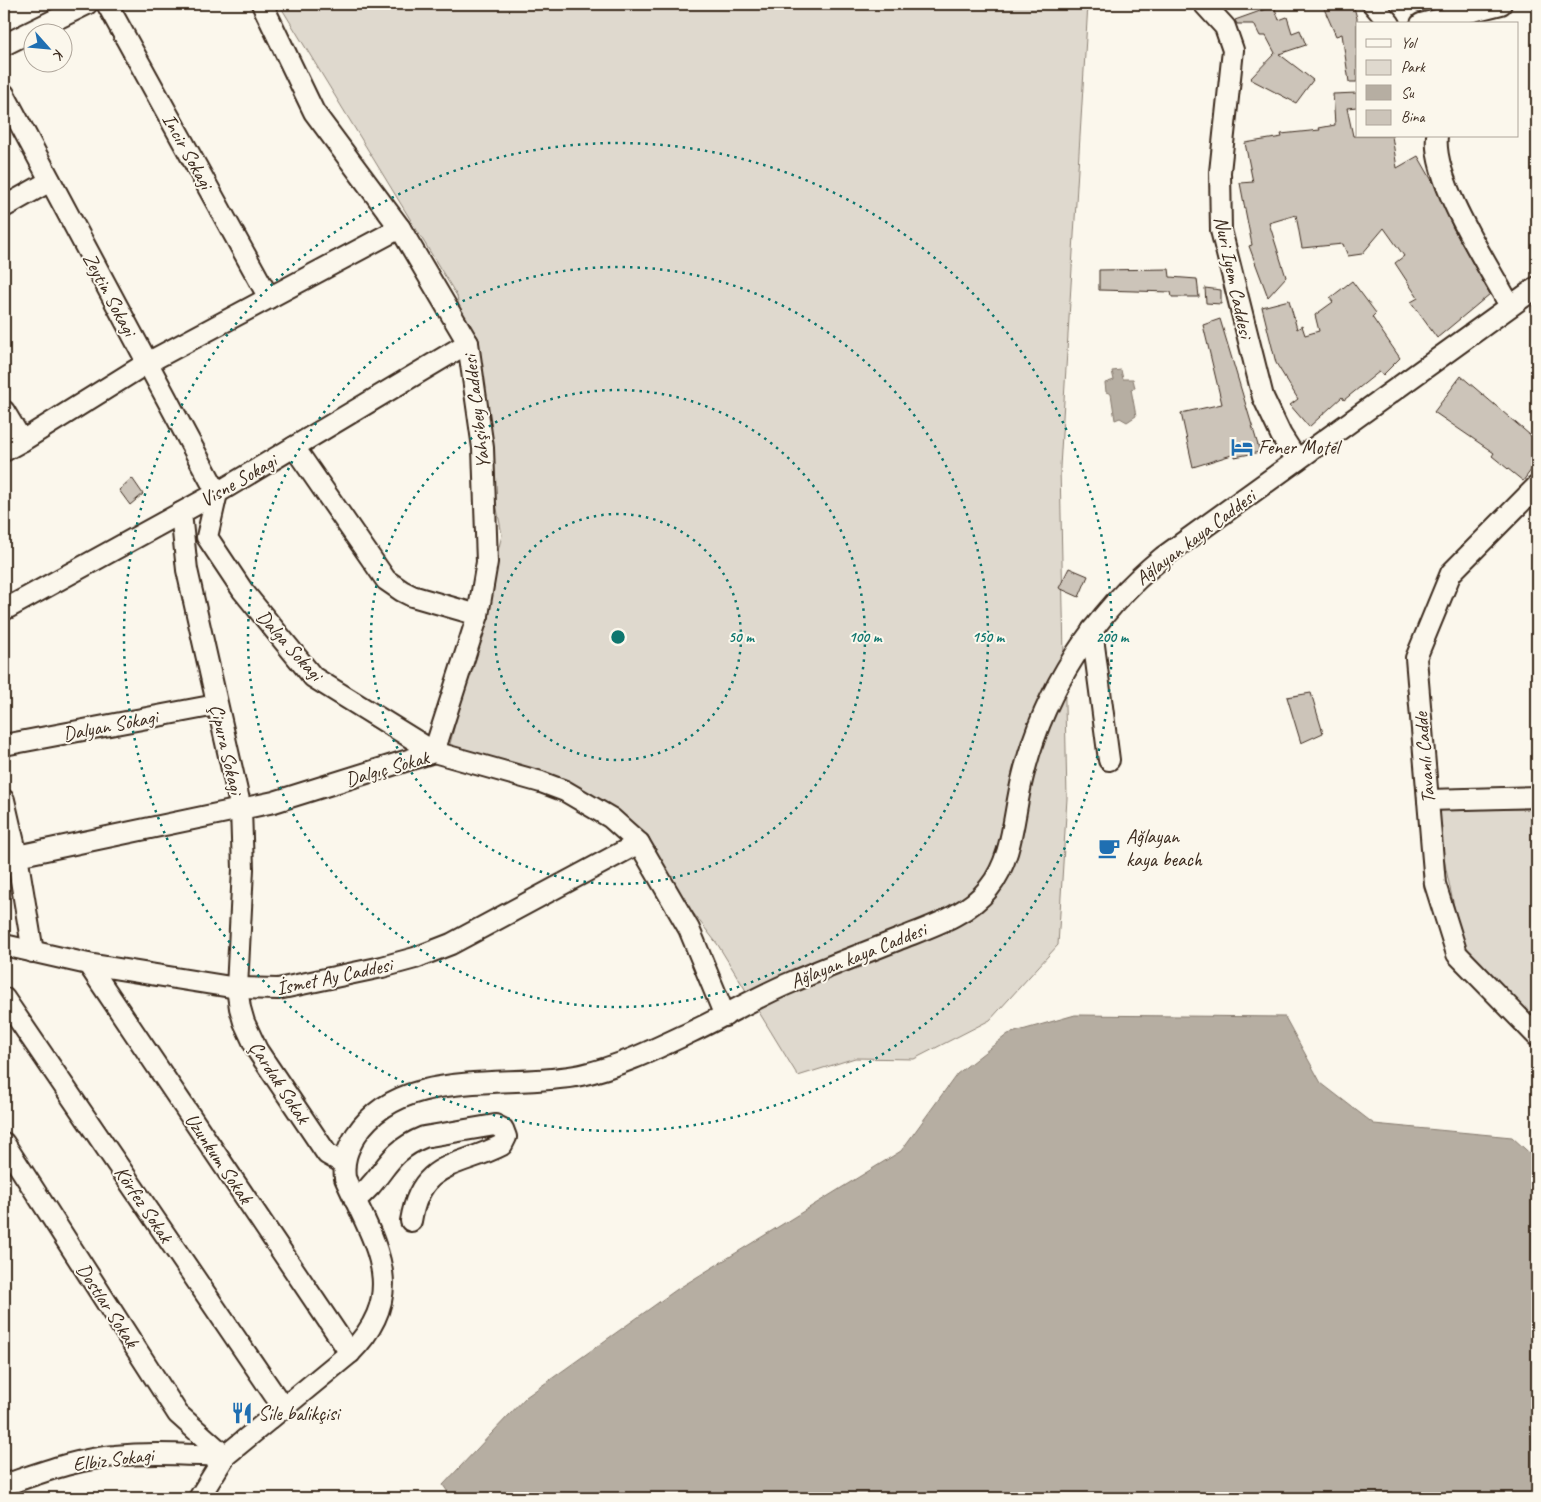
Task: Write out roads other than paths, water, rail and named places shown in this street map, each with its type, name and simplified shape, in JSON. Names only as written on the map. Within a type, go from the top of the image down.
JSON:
[{"type":"street","points":[[4,45],[87,4]]},
{"type":"street","name":"Incir Sokagi","points":[[107,4],[269,298]]},
{"type":"street","name":"Yahşibey Caddesi","points":[[262,4],[314,112],[400,228],[468,343],[483,448],[487,562],[478,614],[434,752]]},
{"type":"street","name":"Nuri Iyem Caddesi","points":[[1204,4],[1225,27],[1233,50],[1218,202],[1226,258],[1263,397],[1281,435],[1297,460]]},
{"type":"street","points":[[1373,4],[1388,22]]},
{"type":"street","points":[[1435,22],[1477,16],[1501,4]]},
{"type":"street","name":"Zeytin Sokagi","points":[[4,94],[12,120],[50,181],[217,493]]},
{"type":"street","points":[[1437,138],[1437,155],[1445,184],[1510,306]]},
{"type":"street","points":[[4,207],[50,181]]},
{"type":"street","points":[[4,451],[147,363],[400,228]]},
{"type":"street","name":"Ağlayan kaya Caddesi","points":[[343,1163],[351,1144],[362,1127],[391,1101],[411,1092],[434,1087],[568,1077],[606,1069],[636,1059],[789,983],[960,913],[988,890],[999,874],[1008,852],[1030,746],[1042,714],[1057,684],[1092,630],[1114,602],[1136,579],[1537,287]]},
{"type":"street","name":"Visne Sokagi","points":[[4,610],[217,493],[468,343]]},
{"type":"street","points":[[4,411],[22,441]]},
{"type":"street","points":[[294,447],[386,580],[402,592],[412,596],[478,614]]},
{"type":"street","name":"Tavanlı Cadde","points":[[1537,486],[1451,573],[1416,658],[1435,884],[1457,954],[1537,1036]]},
{"type":"street","name":"Dalga Sokagi","points":[[217,493],[208,537],[242,591],[314,677],[434,752]]},
{"type":"street","name":"Çipura Sokagi","points":[[181,513],[187,570],[241,809],[243,869],[237,988]]},
{"type":"street","points":[[1092,630],[1109,760]]},
{"type":"street","name":"Dalyan Sokagi","points":[[4,745],[216,705]]},
{"type":"street","name":"Dalgıç Sokak","points":[[17,856],[274,802],[434,752],[541,782],[565,791],[611,818],[639,843],[689,929],[725,1016]]},
{"type":"street","points":[[1428,800],[1537,797]]},
{"type":"street","points":[[4,800],[17,856],[33,952]]},
{"type":"street","name":"İsmet Ay Caddesi","points":[[4,945],[88,964],[237,988],[278,989],[415,958],[474,933],[639,843]]},
{"type":"street","name":"Uzunkum Sokak","points":[[88,964],[350,1353]]},
{"type":"street","name":"Çardak Sokak","points":[[237,988],[244,1022],[257,1050],[327,1154],[343,1163]]},
{"type":"street","name":"Körfez Sokak","points":[[4,998],[284,1409]]},
{"type":"street","points":[[355,1200],[372,1184],[397,1152],[414,1141],[424,1137],[495,1125],[503,1129],[506,1138],[502,1145],[436,1171],[416,1199],[411,1221]]},
{"type":"street","name":"Dostlar Sokak","points":[[4,1143],[178,1414],[225,1456]]},
{"type":"street","points":[[199,1498],[225,1456],[350,1353],[363,1340],[373,1324],[383,1294],[382,1261],[345,1178],[343,1163]]},
{"type":"street","name":"Elbiz Sokagi","points":[[4,1485],[66,1464],[113,1456],[156,1453],[225,1456]]},
{"type":"water","points":[[1121,370],[1123,379],[1133,379],[1135,388],[1131,389],[1136,416],[1127,422],[1120,418],[1115,420],[1111,394],[1106,392],[1105,383],[1114,380],[1112,371]]},
{"type":"water","points":[[1075,1015],[1285,1017],[1321,1083],[1374,1124],[1512,1137],[1537,1160],[1537,1498],[452,1498],[443,1485],[526,1397],[676,1290],[901,1151],[957,1074],[1008,1034]]},
{"type":"place","name":"Fener Motel","points":[[1242,447]]},
{"type":"place","name":"Ağlayan kaya beach","points":[[1109,848]]},
{"type":"place","name":"Sile balikçisi","points":[[242,1413]]}]
